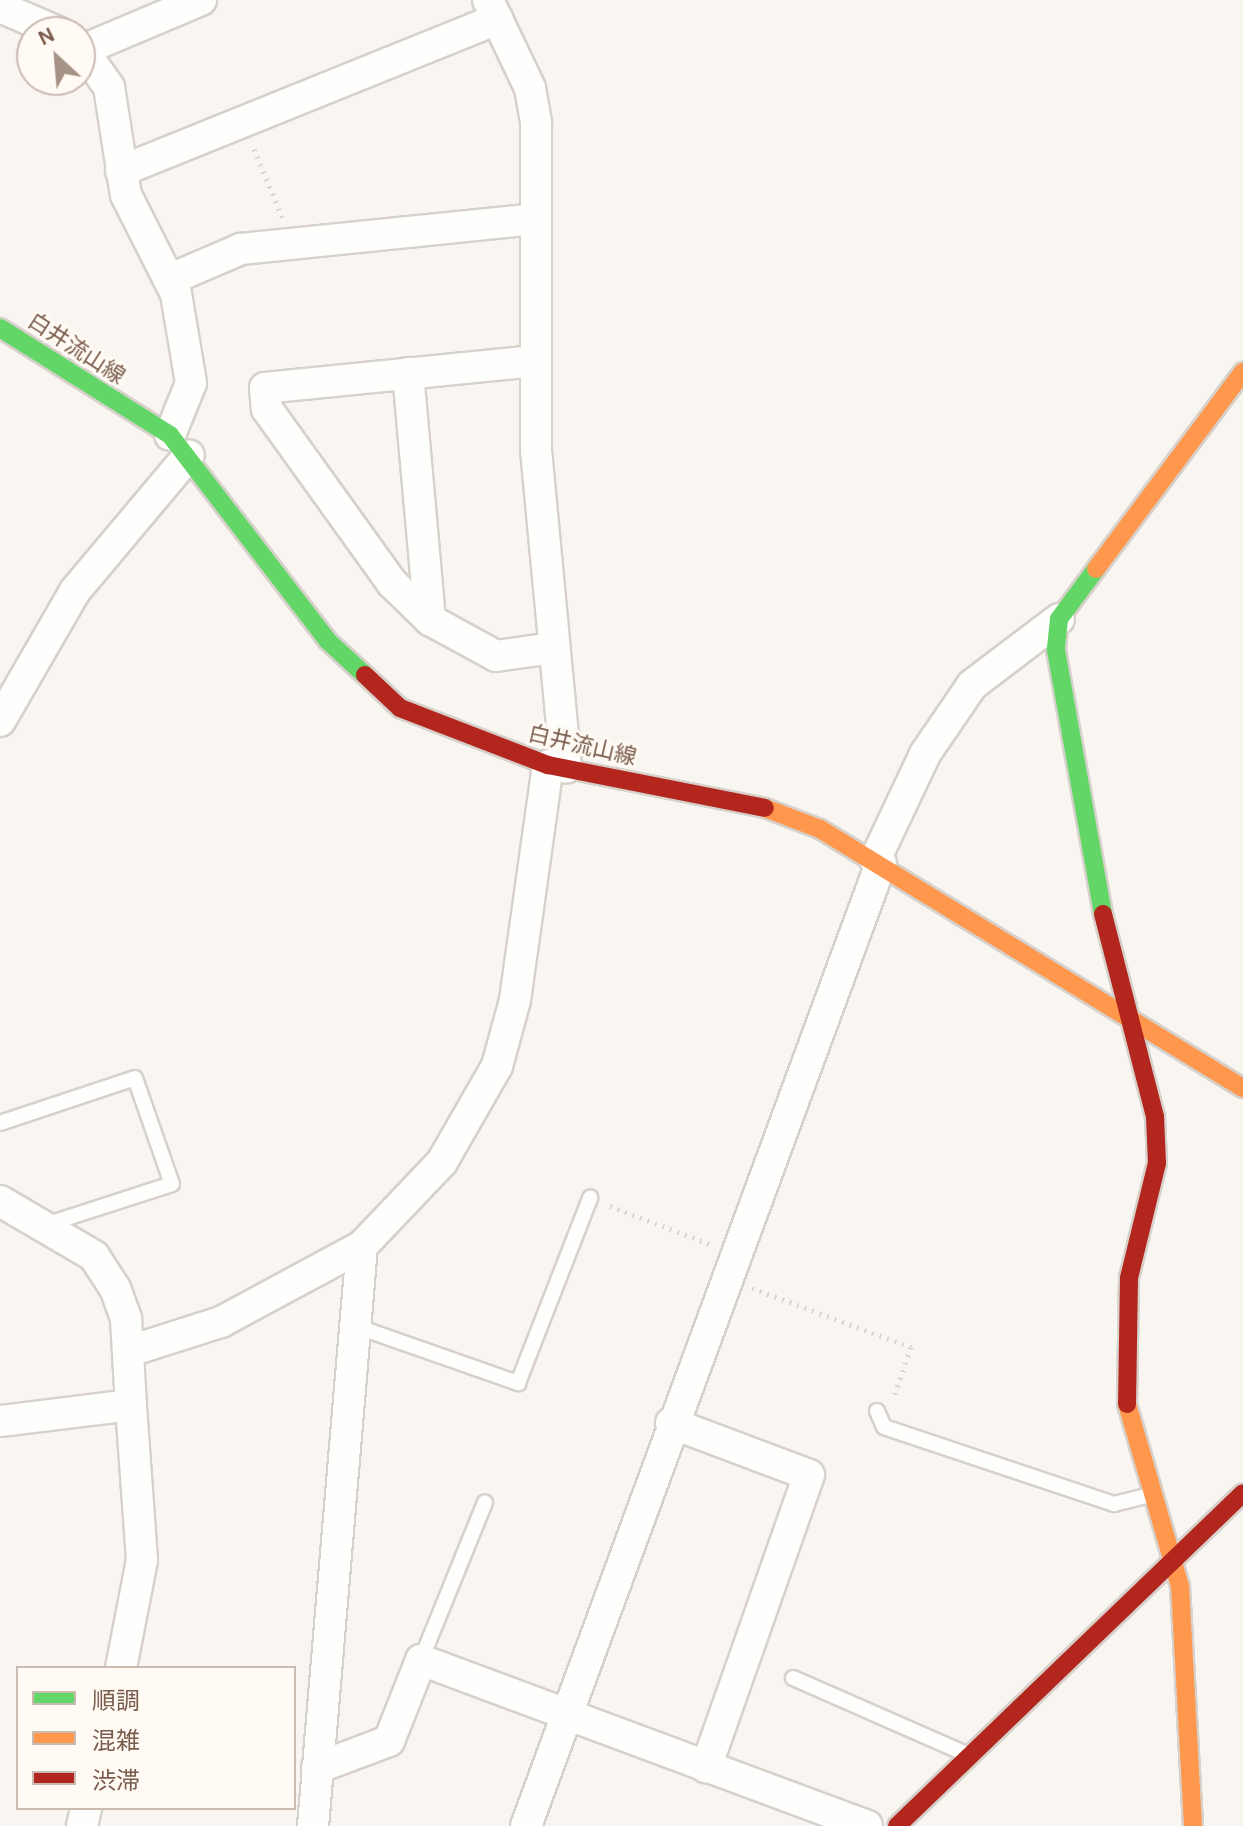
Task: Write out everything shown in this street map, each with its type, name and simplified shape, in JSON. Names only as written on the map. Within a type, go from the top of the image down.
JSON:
[{"type":"street","points":[[96,41],[201,0]]},
{"type":"street","points":[[0,7],[21,16]]},
{"type":"street","points":[[121,171],[243,122],[492,10],[534,112],[535,361],[553,648],[557,767],[515,1000],[497,1066],[442,1162],[362,1246],[221,1322],[130,1351]]},
{"type":"street","points":[[0,721],[75,591],[180,445],[191,383],[171,279],[121,171],[109,87],[96,68]]},
{"type":"street","points":[[171,279],[241,249],[534,219]]},
{"type":"street","name":"白井流山線","points":[[0,328],[180,445],[328,641],[400,708],[557,767],[753,803],[878,862],[1243,1088]]},
{"type":"street","points":[[535,361],[265,388],[267,409],[392,583],[430,620],[496,656],[553,648]]},
{"type":"street","points":[[526,1826],[878,862],[925,754],[972,685],[1059,619],[1243,372]]},
{"type":"street","points":[[408,373],[430,620]]},
{"type":"street","points":[[1059,619],[1060,695],[1129,1018],[1155,1117],[1157,1163],[1129,1278],[1122,1361],[1146,1495],[1173,1559],[1193,1826]]},
{"type":"street","points":[[0,1201],[94,1256],[115,1288],[130,1351],[142,1560],[121,1666]]},
{"type":"street","points":[[313,1826],[358,1327],[362,1246]]},
{"type":"street","points":[[0,1421],[131,1405]]},
{"type":"street","points":[[671,1423],[809,1475],[706,1767]]},
{"type":"street","points":[[897,1826],[1243,1493]]},
{"type":"street","points":[[317,1768],[389,1741],[421,1660],[867,1826]]},
{"type":"lane","points":[[0,1123],[135,1078],[172,1184],[41,1226]]},
{"type":"lane","points":[[358,1327],[518,1383],[590,1198]]},
{"type":"lane","points":[[877,1411],[884,1427],[1114,1504],[1146,1495]]},
{"type":"lane","points":[[421,1660],[485,1502]]},
{"type":"lane","points":[[793,1678],[971,1755]]},
{"type":"path","points":[[243,122],[292,243]]},
{"type":"path","points":[[590,1198],[730,1266],[911,1347],[884,1427]]},
{"type":"traffic: fast","points":[[0,328],[170,435],[328,641],[365,675]]},
{"type":"traffic: fast","points":[[1096,569],[1059,619],[1056,650],[1103,914]]},
{"type":"traffic: slow","points":[[1096,569],[1243,372]]},
{"type":"traffic: slow","points":[[765,808],[820,829],[1243,1088]]},
{"type":"traffic: slow","points":[[1127,1404],[1180,1586],[1193,1826]]},
{"type":"traffic: jam","points":[[365,675],[400,708],[548,765],[765,808]]},
{"type":"traffic: jam","points":[[1103,914],[1155,1117],[1157,1163],[1129,1278],[1127,1404]]},
{"type":"traffic: jam","points":[[897,1826],[1243,1493]]}]
